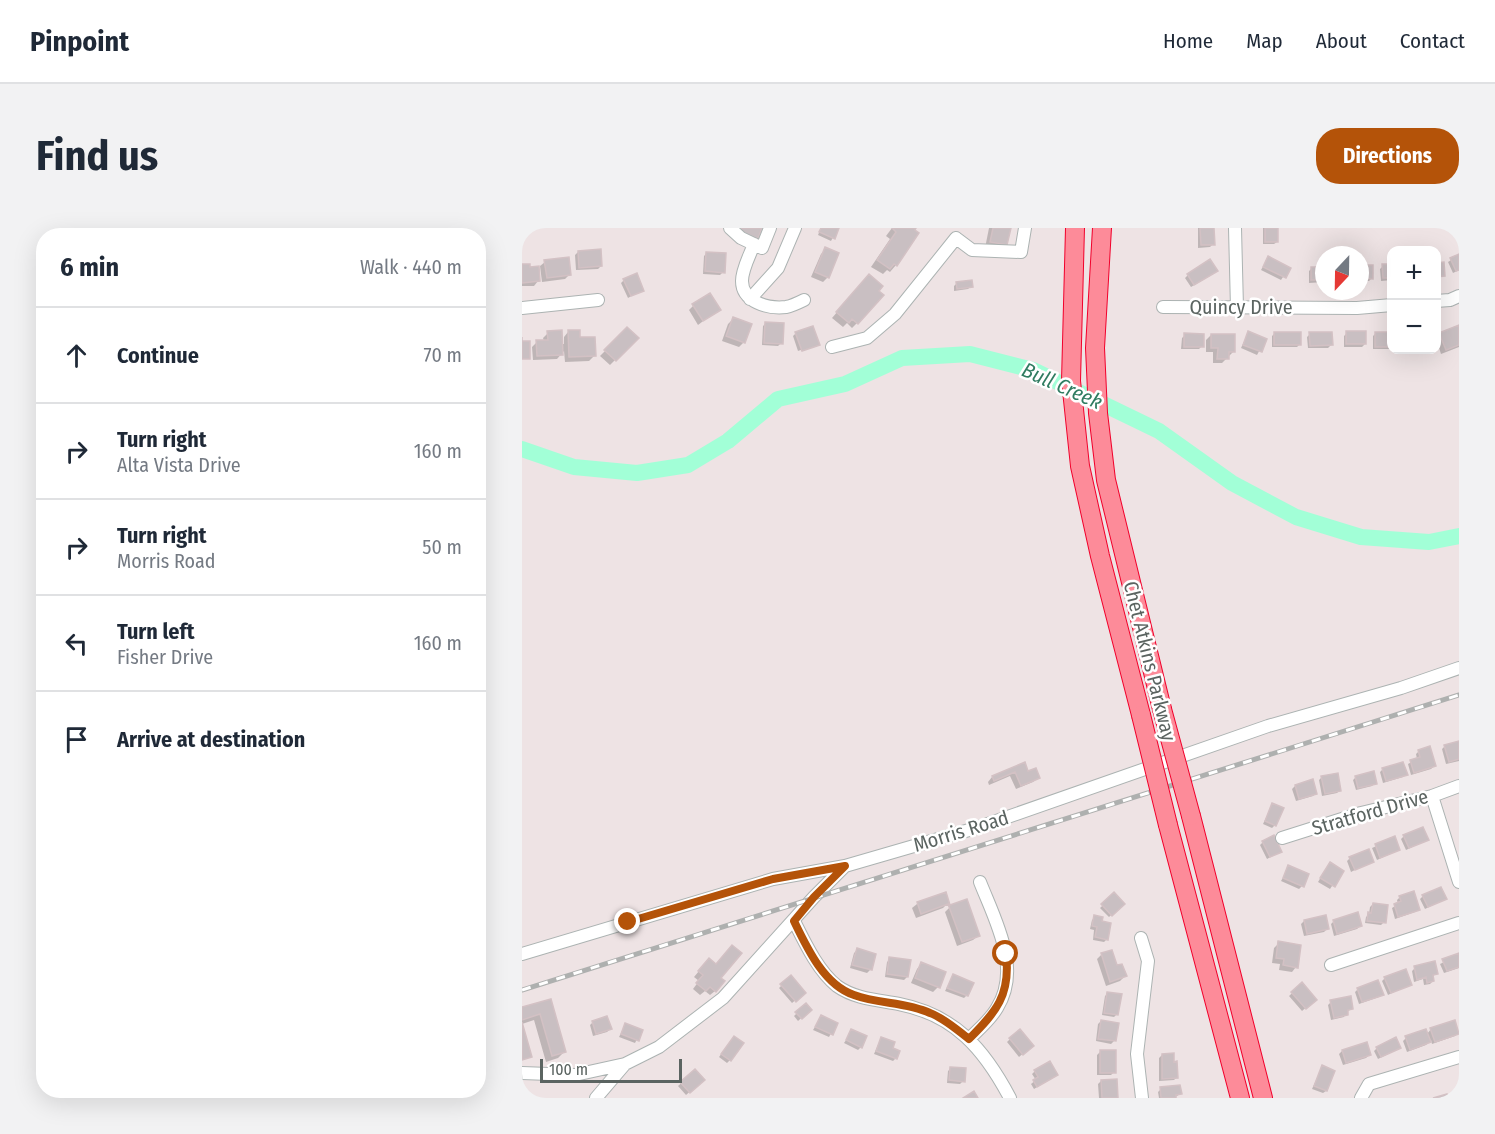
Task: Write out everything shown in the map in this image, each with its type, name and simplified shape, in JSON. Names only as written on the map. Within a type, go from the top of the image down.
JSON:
[{"type":"highway","points":[[1065,228],[1067,318]]},
{"type":"highway","points":[[1067,318],[1075,228]]},
{"type":"highway","name":"Chet Atkins Parkway","points":[[1102,228],[1095,334],[1098,413],[1106,480],[1162,709],[1263,1098]]},
{"type":"highway","name":"Chet Atkins Parkway","points":[[1067,318],[1073,408],[1080,466],[1100,556],[1168,825],[1240,1098]]},
{"type":"street","points":[[730,228],[741,238],[758,246],[778,268]]},
{"type":"street","points":[[770,228],[742,276],[744,292],[750,299],[761,304],[784,308],[804,300]]},
{"type":"street","points":[[750,299],[778,268],[795,228]]},
{"type":"street","points":[[832,347],[867,338],[895,314],[956,233],[972,250],[1021,252],[1024,228]]},
{"type":"street","points":[[1235,228],[1237,308]]},
{"type":"street","points":[[1441,301],[1459,296]]},
{"type":"street","points":[[522,308],[598,300]]},
{"type":"street","name":"Quincy Drive","points":[[1163,307],[1357,308],[1387,305]]},
{"type":"street","name":"Morris Road","points":[[522,1073],[575,1075],[626,1064],[659,1047],[723,998],[845,866],[976,828],[1268,726],[1401,688],[1459,668]]},
{"type":"street","name":"Stratford Drive","points":[[1282,838],[1361,813],[1432,796],[1459,786]]},
{"type":"street","points":[[1432,796],[1459,882]]},
{"type":"street","points":[[522,954],[773,879],[845,866]]},
{"type":"street","points":[[969,1039],[993,1015],[999,1005],[1008,969],[1003,942],[980,882]]},
{"type":"street","points":[[794,921],[825,974],[837,986],[853,995],[910,1006],[932,1013],[969,1039],[997,1074],[1010,1098]]},
{"type":"street","points":[[1331,965],[1459,923]]},
{"type":"street","points":[[1141,938],[1148,961],[1137,1054],[1142,1098]]},
{"type":"street","points":[[1361,1098],[1369,1084],[1459,1057]]},
{"type":"street","points":[[596,1098],[626,1064]]},
{"type":"building","points":[[742,228],[762,228],[757,241],[740,234]]},
{"type":"building","points":[[821,228],[839,228],[835,239],[819,232]]},
{"type":"building","points":[[892,228],[916,228],[915,230],[919,233],[897,266],[894,264],[890,269],[877,260],[896,232]]},
{"type":"building","points":[[993,228],[1011,228],[1007,245],[990,242]]},
{"type":"building","points":[[1200,228],[1214,228],[1215,245],[1201,245]]},
{"type":"building","points":[[1265,228],[1278,228],[1278,242],[1265,242]]},
{"type":"building","points":[[825,247],[839,253],[829,278],[815,272]]},
{"type":"building","points":[[601,249],[602,266],[579,268],[578,251]]},
{"type":"building","points":[[706,252],[726,253],[725,273],[705,271]]},
{"type":"building","points":[[1459,254],[1459,270],[1456,271],[1450,258]]},
{"type":"building","points":[[1268,256],[1291,268],[1286,278],[1263,267]]},
{"type":"building","points":[[569,257],[571,275],[547,278],[544,260]]},
{"type":"building","points":[[1210,259],[1218,271],[1194,285],[1187,274]]},
{"type":"building","points":[[1441,262],[1444,262],[1445,276],[1441,276]]},
{"type":"building","points":[[522,264],[530,264],[530,267],[539,266],[540,281],[522,283]]},
{"type":"building","points":[[1382,264],[1387,264],[1387,278],[1383,278]]},
{"type":"building","points":[[1369,265],[1373,265],[1373,279],[1369,279]]},
{"type":"building","points":[[1311,267],[1315,267],[1315,280],[1311,280]]},
{"type":"building","points":[[637,273],[644,291],[631,296],[623,279]]},
{"type":"building","points":[[869,274],[883,286],[879,291],[884,295],[858,324],[852,319],[849,323],[836,312]]},
{"type":"building","points":[[972,280],[973,287],[957,289],[956,282]]},
{"type":"building","points":[[710,293],[721,310],[703,321],[692,304]]},
{"type":"building","points":[[733,317],[752,324],[745,343],[726,336]]},
{"type":"building","points":[[765,322],[784,323],[783,344],[764,343]]},
{"type":"building","points":[[1459,325],[1459,345],[1446,350],[1441,332]]},
{"type":"building","points":[[813,326],[820,345],[802,351],[795,332]]},
{"type":"building","points":[[627,327],[639,338],[616,361],[604,350]]},
{"type":"building","points":[[562,330],[563,355],[537,356],[536,340],[548,340],[547,331]]},
{"type":"building","points":[[568,330],[580,330],[580,337],[595,337],[596,356],[569,357]]},
{"type":"building","points":[[1248,331],[1267,339],[1262,352],[1243,345]]},
{"type":"building","points":[[1346,331],[1366,331],[1366,344],[1346,344]]},
{"type":"building","points":[[1274,332],[1301,332],[1301,345],[1274,345]]},
{"type":"building","points":[[1309,332],[1332,332],[1333,345],[1310,346]]},
{"type":"building","points":[[1375,332],[1387,332],[1387,347],[1375,347]]},
{"type":"building","points":[[1184,333],[1204,334],[1204,347],[1184,347]]},
{"type":"building","points":[[1211,334],[1235,334],[1235,352],[1229,352],[1229,359],[1217,359],[1218,348],[1211,348]]},
{"type":"building","points":[[522,341],[530,341],[530,359],[522,359]]},
{"type":"building","points":[[1459,741],[1459,759],[1449,762],[1444,745]]},
{"type":"building","points":[[1430,746],[1436,766],[1414,773],[1410,760],[1420,757],[1418,750]]},
{"type":"building","points":[[1025,762],[1028,771],[1036,768],[1040,778],[1021,786],[1015,772],[994,781],[992,776]]},
{"type":"building","points":[[1403,762],[1408,775],[1386,781],[1382,768]]},
{"type":"building","points":[[1374,771],[1377,784],[1358,788],[1355,776]]},
{"type":"building","points":[[1338,773],[1341,791],[1325,794],[1321,776]]},
{"type":"building","points":[[1313,779],[1317,794],[1299,799],[1295,785]]},
{"type":"building","points":[[1272,803],[1284,808],[1276,826],[1265,821]]},
{"type":"building","points":[[1423,827],[1429,840],[1409,848],[1403,835]]},
{"type":"building","points":[[1274,835],[1282,852],[1270,857],[1262,841]]},
{"type":"building","points":[[1395,836],[1400,850],[1380,858],[1375,844]]},
{"type":"building","points":[[1369,849],[1374,862],[1355,870],[1349,857]]},
{"type":"building","points":[[1330,862],[1344,871],[1335,887],[1320,878]]},
{"type":"building","points":[[1288,865],[1309,874],[1304,887],[1283,878]]},
{"type":"building","points":[[1441,887],[1447,899],[1428,907],[1422,895]]},
{"type":"building","points":[[1414,891],[1420,910],[1398,917],[1394,904],[1401,901],[1399,896]]},
{"type":"building","points":[[946,892],[950,905],[967,899],[980,936],[962,942],[948,904],[921,914],[917,902]]},
{"type":"building","points":[[1114,892],[1125,904],[1112,916],[1101,904]]},
{"type":"building","points":[[1373,903],[1388,905],[1386,923],[1367,921],[1368,912],[1371,913]]},
{"type":"building","points":[[1358,912],[1362,926],[1337,934],[1333,920]]},
{"type":"building","points":[[1094,915],[1103,917],[1102,921],[1111,923],[1108,940],[1095,937],[1097,927],[1092,926]]},
{"type":"building","points":[[1326,915],[1329,929],[1307,934],[1304,920]]},
{"type":"building","points":[[1278,941],[1301,945],[1298,968],[1283,965],[1284,959],[1276,958]]},
{"type":"building","points":[[732,945],[742,953],[721,978],[725,981],[716,992],[710,987],[706,991],[696,983],[703,975],[698,971],[709,958],[716,964]]},
{"type":"building","points":[[857,948],[876,954],[872,970],[852,965]]},
{"type":"building","points":[[1112,950],[1117,965],[1122,964],[1127,976],[1110,982],[1101,953]]},
{"type":"building","points":[[1459,953],[1459,967],[1447,971],[1442,959]]},
{"type":"building","points":[[889,957],[911,960],[908,977],[887,974]]},
{"type":"building","points":[[1435,961],[1438,974],[1433,975],[1434,981],[1427,983],[1426,977],[1417,980],[1414,966]]},
{"type":"building","points":[[921,962],[946,972],[940,988],[915,978]]},
{"type":"building","points":[[1406,969],[1412,985],[1391,993],[1384,977]]},
{"type":"building","points":[[953,974],[974,983],[968,996],[947,988]]},
{"type":"building","points":[[791,975],[806,993],[796,1002],[780,984]]},
{"type":"building","points":[[1378,980],[1384,995],[1362,1002],[1357,988]]},
{"type":"building","points":[[1302,982],[1317,1000],[1306,1009],[1291,992]]},
{"type":"building","points":[[1107,992],[1122,994],[1118,1015],[1104,1013]]},
{"type":"building","points":[[1351,996],[1353,1009],[1348,1010],[1348,1015],[1334,1018],[1330,1000]]},
{"type":"building","points":[[551,999],[566,1052],[552,1056],[540,1014],[522,1020],[522,1007]]},
{"type":"building","points":[[806,1003],[812,1010],[802,1019],[795,1012]]},
{"type":"building","points":[[821,1015],[838,1023],[833,1035],[815,1027]]},
{"type":"building","points":[[607,1016],[612,1029],[596,1034],[592,1021]]},
{"type":"building","points":[[1101,1020],[1119,1023],[1116,1041],[1098,1039]]},
{"type":"building","points":[[1455,1020],[1459,1034],[1435,1042],[1430,1028]]},
{"type":"building","points":[[522,1022],[532,1057],[522,1060]]},
{"type":"building","points":[[625,1023],[643,1030],[639,1041],[621,1034]]},
{"type":"building","points":[[851,1029],[867,1036],[862,1048],[846,1040]]},
{"type":"building","points":[[1020,1029],[1034,1046],[1023,1055],[1009,1038]]},
{"type":"building","points":[[1426,1029],[1431,1042],[1410,1050],[1405,1036]]},
{"type":"building","points":[[734,1036],[744,1043],[731,1061],[721,1054]]},
{"type":"building","points":[[881,1037],[895,1042],[893,1048],[900,1051],[897,1059],[876,1051]]},
{"type":"building","points":[[1396,1037],[1401,1048],[1381,1057],[1376,1047]]},
{"type":"building","points":[[1367,1042],[1371,1055],[1346,1063],[1342,1050]]},
{"type":"building","points":[[1100,1050],[1116,1050],[1116,1073],[1100,1073]]},
{"type":"building","points":[[1174,1053],[1178,1078],[1162,1079],[1162,1054]]},
{"type":"building","points":[[1050,1061],[1058,1075],[1037,1087],[1033,1080],[1038,1077],[1034,1070]]},
{"type":"building","points":[[1322,1065],[1335,1071],[1327,1091],[1314,1086]]},
{"type":"building","points":[[950,1067],[966,1068],[965,1082],[949,1080]]},
{"type":"building","points":[[695,1069],[705,1080],[690,1093],[680,1082]]},
{"type":"building","points":[[1117,1079],[1118,1098],[1102,1098],[1101,1080]]},
{"type":"building","points":[[1180,1085],[1182,1094],[1176,1095],[1176,1098],[1161,1098],[1160,1087]]},
{"type":"building","points":[[974,1091],[978,1098],[963,1098]]},
{"type":"building","points":[[1447,1094],[1448,1098],[1433,1098]]},
{"type":"waterway","name":"Bull Creek","points":[[522,449],[574,467],[637,473],[688,465],[728,441],[778,399],[845,384],[902,358],[970,354],[1033,370],[1159,431],[1232,483],[1296,517],[1361,537],[1429,542],[1459,536]]},
{"type":"railway","points":[[522,990],[1459,695]]},
{"type":"route","points":[[628,922],[773,879],[845,866],[794,921],[825,974],[837,986],[853,995],[910,1006],[932,1013],[969,1039],[993,1015],[999,1005],[1006,984],[1008,969],[1006,954]]}]
